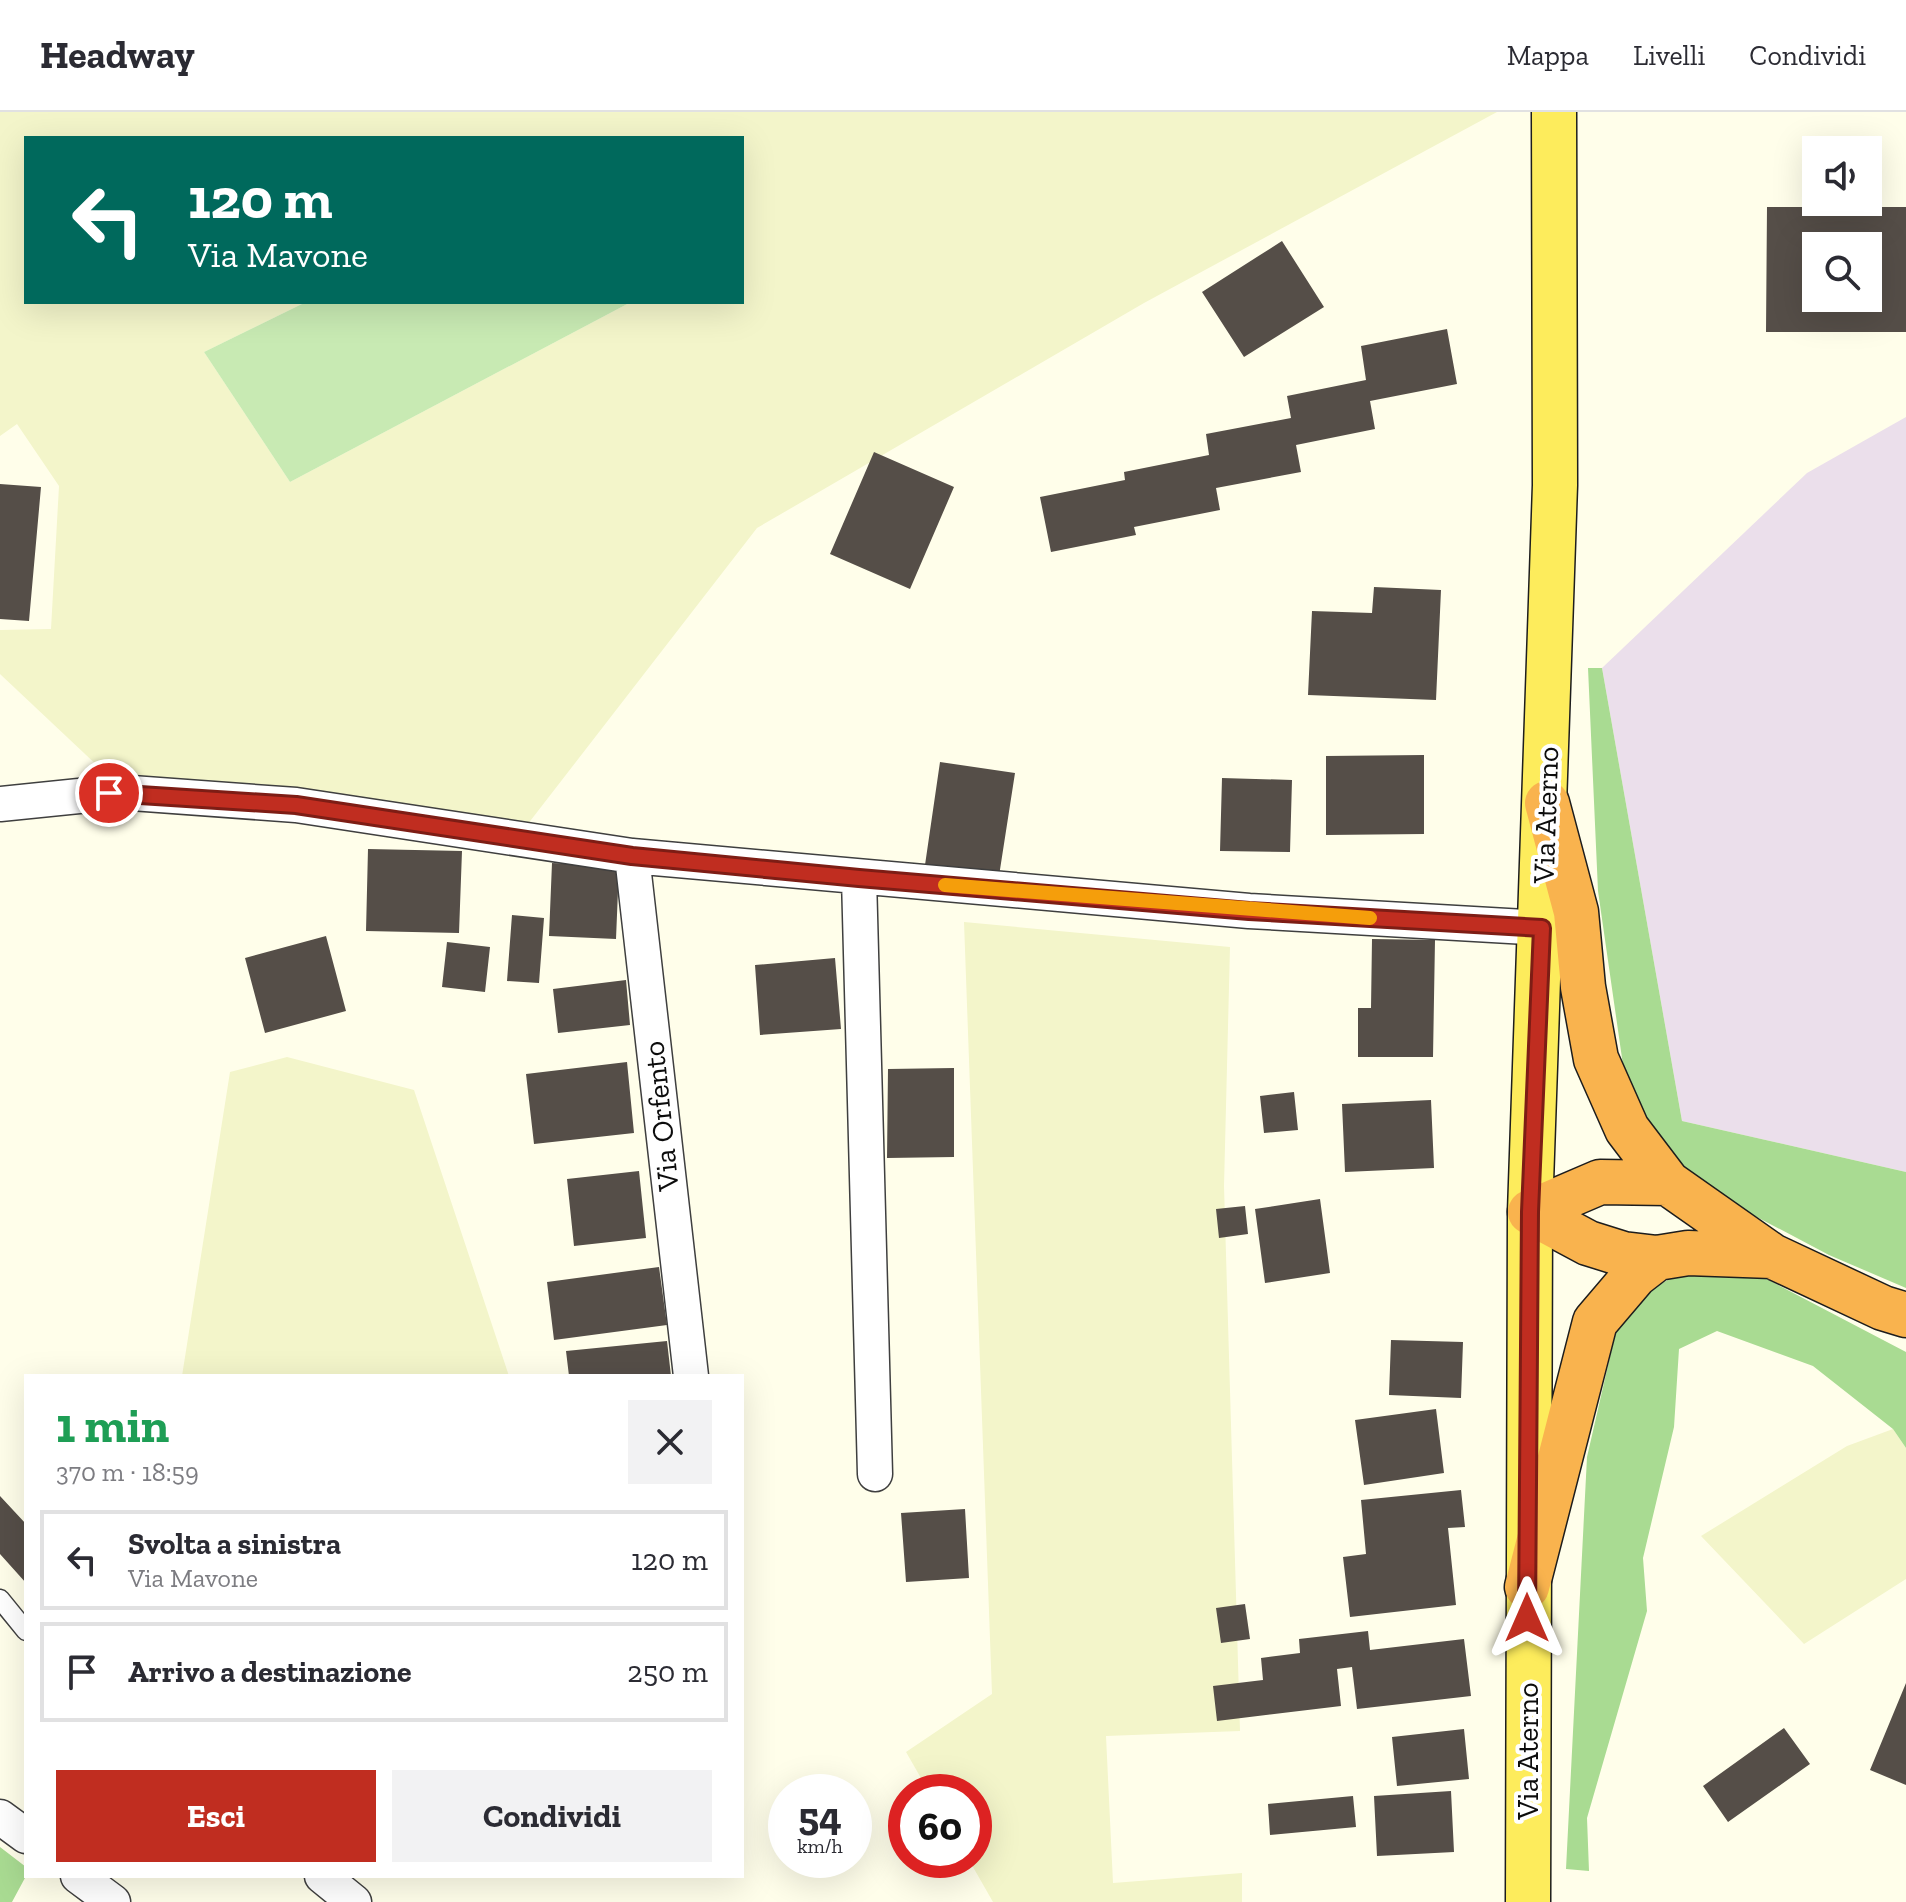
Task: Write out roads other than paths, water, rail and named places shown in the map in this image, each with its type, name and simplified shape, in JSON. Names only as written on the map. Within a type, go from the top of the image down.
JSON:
[{"type":"highway","points":[[1547,803],[1576,912],[1583,987],[1596,1059],[1627,1129],[1668,1183],[1772,1256],[1898,1316]]},
{"type":"highway","points":[[1530,1212],[1600,1182],[1629,1180],[1668,1183]]},
{"type":"highway","points":[[1530,1212],[1588,1243],[1623,1254],[1657,1258],[1688,1253],[1772,1256]]},
{"type":"highway","points":[[1527,1587],[1595,1322],[1635,1275],[1657,1258]]},
{"type":"main road","name":"Via Aterno","points":[[1528,1902],[1530,1212],[1547,803],[1555,485],[1554,112]]},
{"type":"street","points":[[0,804],[118,792],[296,805],[632,856],[1249,911],[1542,928]]},
{"type":"street","name":"Via Orfento","points":[[632,856],[691,1374]]},
{"type":"street","points":[[859,878],[875,1474]]},
{"type":"street","points":[[0,1817],[24,1835]]},
{"type":"street","points":[[81,1878],[113,1902]]},
{"type":"street","points":[[324,1878],[354,1902]]},
{"type":"lane","points":[[0,1599],[24,1629]]}]
